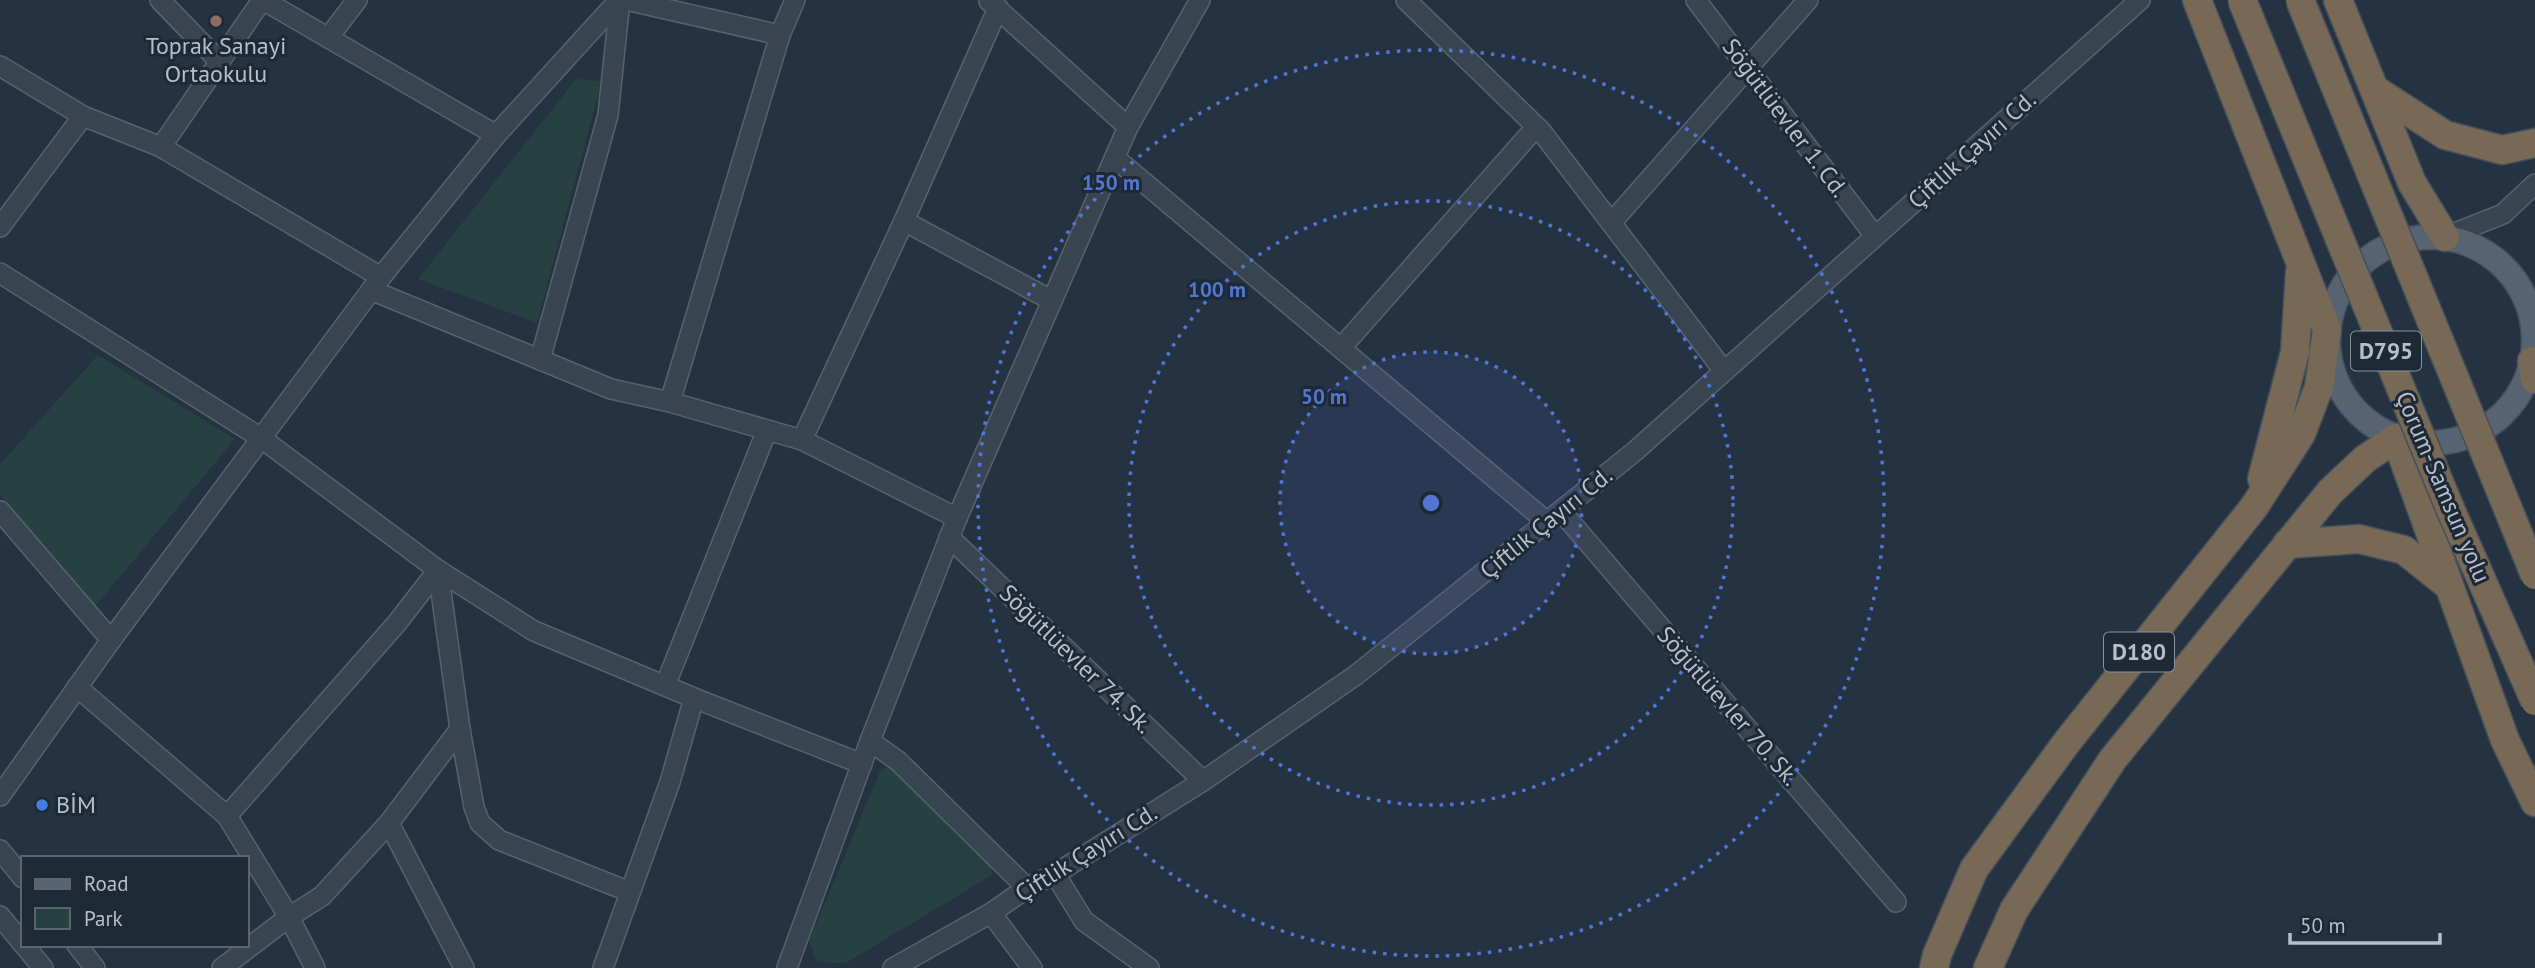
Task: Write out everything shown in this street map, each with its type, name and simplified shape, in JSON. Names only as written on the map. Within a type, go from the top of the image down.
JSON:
[{"type":"highway","points":[[2197,0],[2327,330]]},
{"type":"highway","name":"Çorum-Samsun yolu","points":[[2242,0],[2444,494],[2535,701]]},
{"type":"highway","name":"Çorum-Samsun yolu","points":[[2300,0],[2535,575]]},
{"type":"highway","points":[[2338,0],[2412,183],[2445,237]]},
{"type":"highway","points":[[2374,89],[2445,135],[2502,150],[2535,143]]},
{"type":"highway","points":[[2254,508],[2295,352],[2301,262]]},
{"type":"highway","name":"D180","points":[[1932,964],[1974,869],[2067,742],[2254,508],[2301,433],[2319,387],[2327,330]]},
{"type":"highway","points":[[2396,438],[2505,740],[2535,802]]},
{"type":"highway","name":"D180","points":[[1988,968],[2014,910],[2113,759],[2330,492],[2365,459],[2396,438]]},
{"type":"highway","points":[[2287,544],[2358,539],[2404,550],[2449,586]]},
{"type":"main road","points":[[2445,237],[2477,247],[2504,267],[2524,295],[2533,327],[2534,370],[2519,394],[2496,421],[2466,438],[2431,444],[2396,438],[2366,422],[2343,396],[2330,364],[2327,330],[2336,298],[2348,279],[2354,270],[2380,249],[2411,238],[2445,237]]},
{"type":"street","points":[[160,0],[219,61]]},
{"type":"street","points":[[161,147],[262,0],[496,135]]},
{"type":"street","points":[[328,38],[357,0]]},
{"type":"street","points":[[0,796],[111,640],[376,284],[496,135],[620,0]]},
{"type":"street","points":[[540,360],[608,116],[620,0]]},
{"type":"street","points":[[626,0],[780,35]]},
{"type":"street","points":[[670,402],[780,35],[795,0]]},
{"type":"street","points":[[787,968],[948,537],[1128,127],[1200,0]]},
{"type":"street","points":[[1406,0],[1536,127],[1724,371]]},
{"type":"street","name":"Söğütlüevler 1. Cd.","points":[[1696,0],[1875,236]]},
{"type":"street","points":[[1611,223],[1808,0]]},
{"type":"street","name":"Çiftlik Çayırı Cd.","points":[[893,968],[991,914],[1027,888],[1055,874],[1203,781],[1356,675],[1634,452],[2140,0]]},
{"type":"street","points":[[802,440],[904,221],[993,4],[1128,127]]},
{"type":"street","points":[[0,66],[83,116],[161,147],[376,284],[540,360],[611,389],[670,402],[802,440],[957,517]]},
{"type":"street","points":[[0,227],[83,116]]},
{"type":"street","points":[[1341,348],[1536,127]]},
{"type":"street","name":"Söğütlüevler 70. Sk.","points":[[1115,158],[1341,348],[1554,516],[1896,902]]},
{"type":"street","points":[[2445,237],[2503,214],[2535,184]]},
{"type":"street","points":[[904,221],[1051,300]]},
{"type":"street","points":[[0,273],[261,438],[438,570],[534,631],[862,764]]},
{"type":"street","points":[[2534,370],[2535,329]]},
{"type":"street","points":[[665,686],[767,430]]},
{"type":"street","points":[[0,510],[111,640]]},
{"type":"street","name":"Söğütlüevler 74. Sk.","points":[[948,537],[1203,781]]},
{"type":"street","points":[[438,570],[460,729],[474,807],[485,830],[499,840],[630,892]]},
{"type":"street","points":[[227,816],[397,624],[438,570]]},
{"type":"street","points":[[77,687],[227,816],[289,917],[315,968]]},
{"type":"street","points":[[603,968],[670,782],[694,698]]},
{"type":"street","points":[[222,968],[289,917],[322,896],[389,823],[460,729]]},
{"type":"street","points":[[870,741],[898,761],[1027,888]]},
{"type":"street","points":[[389,823],[464,968]]},
{"type":"street","points":[[0,850],[21,876]]},
{"type":"street","points":[[1055,874],[1084,921],[1149,968]]},
{"type":"street","points":[[991,914],[1032,968]]},
{"type":"street","points":[[0,916],[21,942],[0,948]]},
{"type":"street","points":[[25,947],[43,968]]},
{"type":"street","points":[[79,947],[95,968]]},
{"type":"green space","points":[[576,79],[602,81],[537,323],[418,279]]},
{"type":"green space","points":[[98,355],[235,439],[94,608],[0,494],[0,464]]},
{"type":"green space","points":[[894,766],[991,858],[992,875],[846,963],[816,960],[809,941],[881,769]]},
{"type":"place","name":"Toprak Sanayi Ortaokulu","points":[[216,21]]},
{"type":"place","name":"BİM","points":[[42,805]]}]
